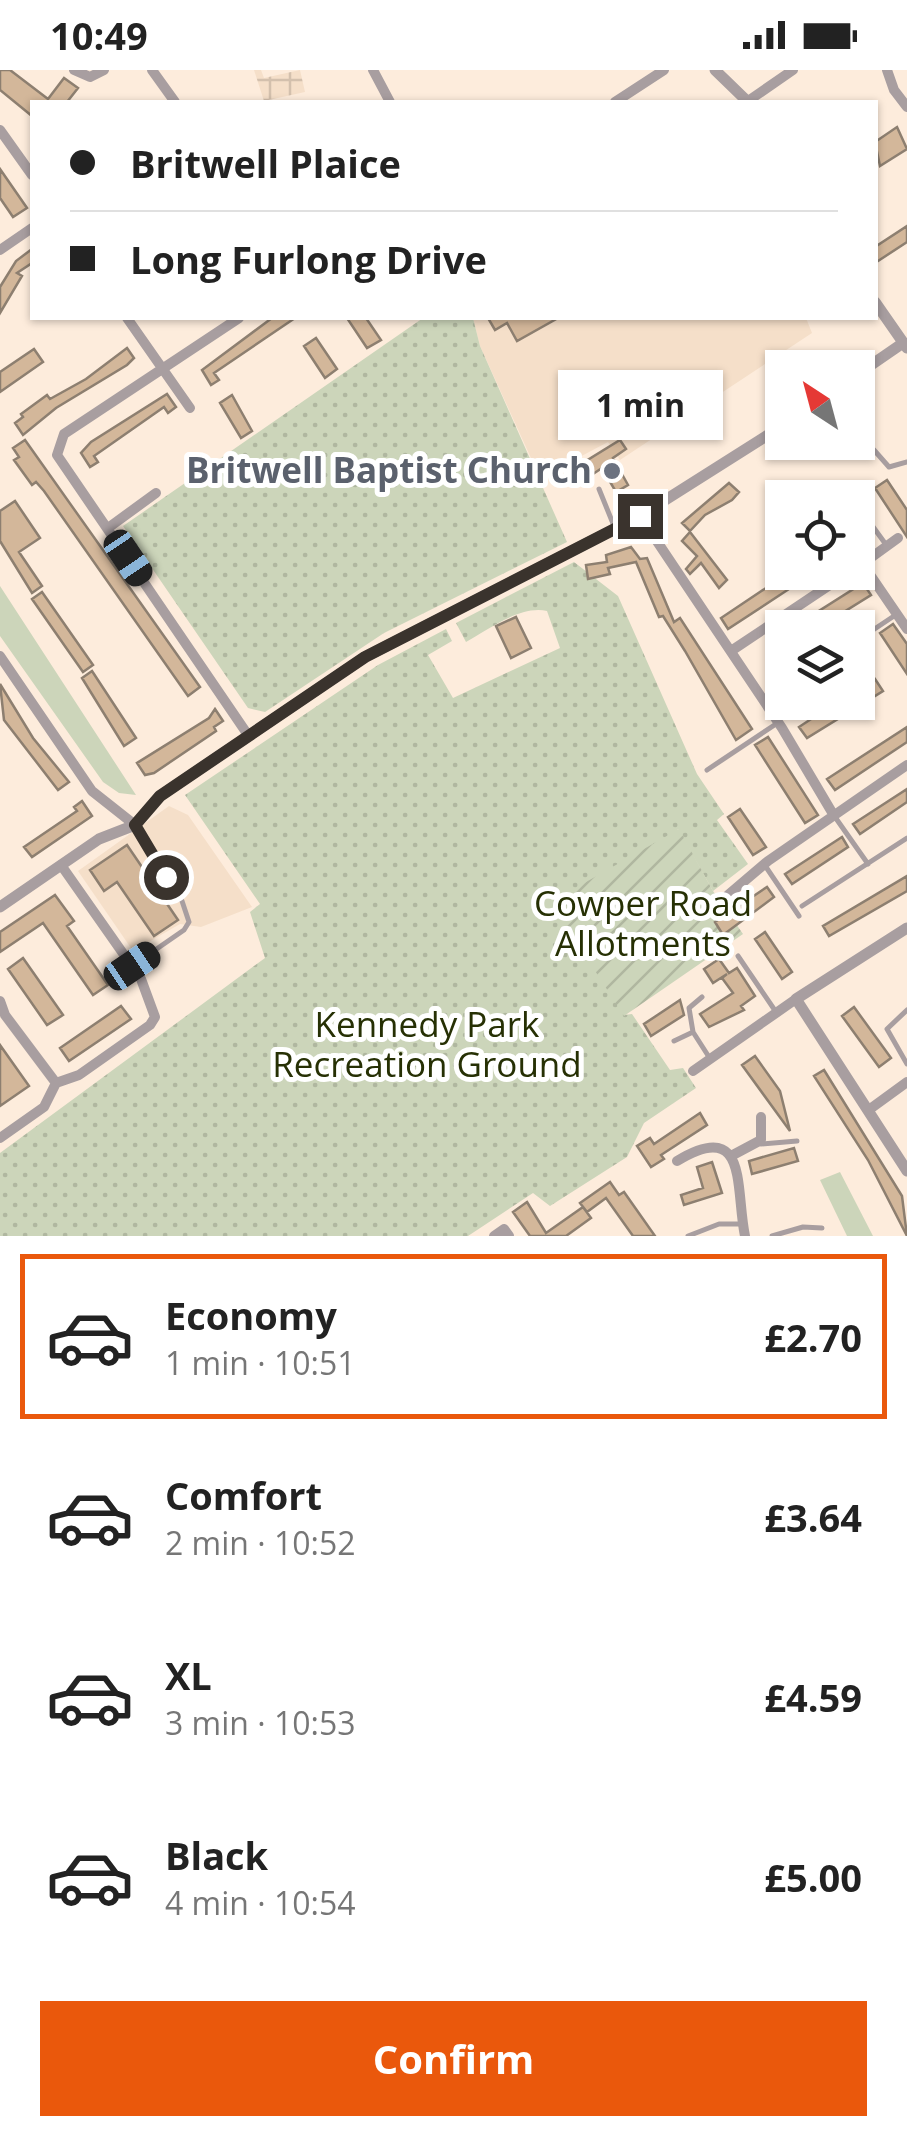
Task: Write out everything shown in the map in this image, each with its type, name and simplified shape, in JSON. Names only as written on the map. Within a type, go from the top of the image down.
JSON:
[{"type":"street","points":[[74,70],[90,77],[104,70]]},
{"type":"street","points":[[618,100],[664,70]]},
{"type":"street","points":[[716,70],[746,100]]},
{"type":"street","points":[[751,100],[793,70]]},
{"type":"street","points":[[887,70],[894,90],[907,107]]},
{"type":"street","points":[[377,71],[389,100]]},
{"type":"street","points":[[157,72],[173,100]]},
{"type":"street","points":[[0,130],[30,170]]},
{"type":"street","points":[[0,250],[30,229]]},
{"type":"street","points":[[875,364],[905,345],[878,306]]},
{"type":"street","points":[[129,320],[190,408]]},
{"type":"street","points":[[236,320],[64,434],[57,444],[57,455],[248,735]]},
{"type":"street","points":[[0,907],[98,839],[135,825],[160,796],[423,624],[640,516],[765,437]]},
{"type":"street","points":[[108,528],[156,493]]},
{"type":"street","points":[[640,516],[778,722],[833,814]]},
{"type":"street","points":[[875,554],[898,538]]},
{"type":"street","points":[[875,585],[907,629]]},
{"type":"street","points":[[731,651],[821,590]]},
{"type":"street","points":[[0,656],[92,790],[135,825]]},
{"type":"street","points":[[728,896],[764,864],[907,765]]},
{"type":"street","points":[[0,1138],[44,1107],[56,1082],[79,1076],[150,1026],[154,1010],[132,966],[60,865]]},
{"type":"street","points":[[694,1071],[776,1012],[907,928]]},
{"type":"street","points":[[796,999],[870,1108],[907,1171]]},
{"type":"street","points":[[0,1001],[5,1015],[56,1082]]},
{"type":"street","points":[[870,1108],[907,1082]]},
{"type":"street","points":[[732,1156],[758,1144],[763,1136],[761,1117]]},
{"type":"street","points":[[677,1161],[708,1145],[720,1146],[732,1156],[742,1196],[744,1230]]},
{"type":"street","points":[[494,1236],[504,1229],[508,1236]]},
{"type":"lane","points":[[875,451],[889,467],[907,462]]},
{"type":"lane","points":[[599,489],[615,528]]},
{"type":"lane","points":[[875,530],[886,546]]},
{"type":"lane","points":[[875,629],[897,614]]},
{"type":"lane","points":[[708,770],[778,722]]},
{"type":"lane","points":[[833,814],[868,864]]},
{"type":"lane","points":[[132,966],[184,930],[189,922],[182,900],[135,825]]},
{"type":"lane","points":[[802,906],[907,838]]},
{"type":"lane","points":[[764,864],[799,916]]},
{"type":"lane","points":[[738,956],[776,1012]]},
{"type":"lane","points":[[702,997],[690,1008],[693,1032],[710,1060]]},
{"type":"lane","points":[[907,1010],[886,1028],[907,1064]]},
{"type":"lane","points":[[674,1041],[693,1032]]},
{"type":"lane","points":[[758,1144],[797,1141]]},
{"type":"lane","points":[[688,1236],[719,1224],[744,1230]]},
{"type":"lane","points":[[772,1236],[803,1227],[822,1228]]},
{"type":"shaded area","points":[[254,70],[261,70],[264,78],[300,70],[305,92],[264,100]]},
{"type":"shaded area","points":[[474,320],[807,320],[812,333],[786,350],[765,350],[765,364],[620,460],[608,442],[540,478],[480,346]]},
{"type":"shaded area","points":[[169,806],[188,815],[252,907],[201,927],[180,924],[133,951],[78,871]]},
{"type":"green space","points":[[420,320],[474,320],[480,346],[567,542],[384,633],[265,712],[248,708],[123,526]]},
{"type":"green space","name":"Kennedy Park Recreation Ground","points":[[574,562],[618,596],[697,774],[724,814],[717,820],[748,864],[713,891],[678,829],[624,1015],[632,1014],[670,1070],[683,1068],[696,1088],[644,1123],[627,1157],[550,1206],[533,1193],[468,1236],[0,1236],[0,1153],[265,958],[250,912],[260,904],[185,795],[378,665],[446,629],[452,641],[428,655],[453,698],[560,648],[547,611],[515,615],[466,642],[456,623]]},
{"type":"green space","points":[[0,586],[136,795],[119,793],[103,782],[0,636]]},
{"type":"green space","name":"Cowper Road Allotments","points":[[679,829],[713,891],[743,934],[624,1016],[551,902]]},
{"type":"green space","points":[[840,1172],[873,1236],[847,1236],[820,1180]]},
{"type":"building","points":[[0,70],[10,70],[48,99],[64,78],[78,88],[69,100],[30,100],[30,114],[0,90]]},
{"type":"building","points":[[897,127],[907,149],[880,166],[878,140]]},
{"type":"building","points":[[0,169],[27,208],[13,217],[0,198]]},
{"type":"building","points":[[907,226],[907,242],[878,261],[878,245]]},
{"type":"building","points":[[30,250],[30,264],[17,273],[22,276],[0,313],[0,287],[16,261]]},
{"type":"building","points":[[269,320],[292,320],[214,373],[219,380],[211,385],[202,370]]},
{"type":"building","points":[[348,320],[367,320],[381,340],[367,348]]},
{"type":"building","points":[[489,320],[554,320],[517,341],[507,323],[495,330]]},
{"type":"building","points":[[316,338],[337,369],[325,378],[304,346]]},
{"type":"building","points":[[127,348],[134,358],[127,365],[56,408],[23,435],[15,423],[23,417],[21,414],[47,395],[50,399],[86,379]]},
{"type":"building","points":[[34,349],[43,362],[0,392],[0,372]]},
{"type":"building","points":[[167,394],[176,407],[168,413],[164,407],[94,456],[98,462],[90,467],[81,453],[91,442]]},
{"type":"building","points":[[232,395],[252,431],[241,438],[220,403]]},
{"type":"building","points":[[25,440],[200,687],[188,696],[44,491],[36,482],[32,485],[14,460],[19,457],[13,448]]},
{"type":"building","name":"Britwell Baptist Church","points":[[620,440],[626,449],[613,458],[628,485],[616,492],[602,468],[593,474],[586,461]]},
{"type":"building","points":[[887,480],[907,510],[907,537],[875,488]]},
{"type":"building","points":[[729,483],[739,492],[705,515],[690,531],[682,523]]},
{"type":"building","points":[[15,501],[40,538],[19,552],[42,586],[32,593],[0,541],[0,511]]},
{"type":"building","points":[[690,532],[727,580],[719,588],[701,563],[690,574],[686,569],[697,556],[682,541]]},
{"type":"building","points":[[631,547],[640,559],[647,558],[674,622],[680,618],[752,729],[736,740],[685,651],[663,616],[659,617],[636,562],[608,568],[610,574],[588,579],[586,565],[607,562],[606,555]]},
{"type":"building","points":[[765,589],[787,590],[728,629],[721,618]]},
{"type":"building","points":[[852,590],[868,590],[871,595],[847,610],[820,610]]},
{"type":"building","points":[[42,592],[93,665],[83,672],[32,599]]},
{"type":"building","points":[[516,617],[531,648],[511,658],[496,626]]},
{"type":"building","points":[[893,624],[907,644],[907,674],[880,633]]},
{"type":"building","points":[[92,671],[136,738],[124,746],[82,678]]},
{"type":"building","points":[[875,679],[883,691],[875,696]]},
{"type":"building","points":[[0,684],[33,738],[69,782],[58,790],[4,720]]},
{"type":"building","points":[[215,709],[223,721],[214,727],[216,731],[154,773],[145,775],[137,763],[209,718]]},
{"type":"building","points":[[810,720],[836,720],[807,738],[799,727]]},
{"type":"building","points":[[907,727],[907,742],[835,790],[827,779]]},
{"type":"building","points":[[768,737],[818,815],[805,823],[755,745]]},
{"type":"building","points":[[907,789],[907,802],[860,834],[853,824]]},
{"type":"building","points":[[82,801],[92,816],[32,857],[24,847],[77,811],[74,807]]},
{"type":"building","points":[[740,809],[766,847],[753,855],[728,817]]},
{"type":"building","points":[[842,837],[848,847],[792,884],[785,874]]},
{"type":"building","points":[[127,845],[178,920],[154,936],[117,882],[104,891],[90,870]]},
{"type":"building","points":[[907,876],[907,891],[829,936],[823,926]]},
{"type":"building","points":[[767,887],[774,897],[723,935],[715,922]]},
{"type":"building","points":[[55,895],[74,921],[67,926],[108,985],[93,995],[43,923],[0,952],[0,932]]},
{"type":"building","points":[[765,932],[792,972],[782,979],[755,939]]},
{"type":"building","points":[[23,958],[63,1015],[47,1025],[8,969]]},
{"type":"building","points":[[719,959],[729,973],[737,968],[755,996],[741,1006],[744,1010],[709,1027],[700,1014],[733,993],[722,978],[727,974],[713,983],[704,969]]},
{"type":"building","points":[[680,1000],[684,1015],[651,1036],[644,1024]]},
{"type":"building","points":[[121,1006],[131,1019],[69,1061],[60,1048]]},
{"type":"building","points":[[854,1007],[891,1058],[879,1067],[842,1016]]},
{"type":"building","points":[[0,1045],[29,1086],[0,1106]]},
{"type":"building","points":[[755,1056],[780,1091],[790,1131],[742,1065]]},
{"type":"building","points":[[824,1070],[902,1196],[907,1236],[868,1160],[814,1076]]},
{"type":"building","points":[[700,1113],[707,1125],[661,1155],[664,1159],[651,1167],[637,1146],[650,1138],[654,1144]]},
{"type":"building","points":[[794,1148],[798,1161],[752,1174],[749,1161]]},
{"type":"building","points":[[712,1162],[722,1193],[684,1205],[681,1195],[703,1188],[697,1167]]},
{"type":"building","points":[[610,1182],[619,1195],[624,1192],[655,1236],[633,1236],[606,1198],[587,1212],[580,1203]]},
{"type":"building","points":[[527,1202],[546,1233],[583,1207],[591,1218],[566,1236],[530,1236],[513,1212]]},
{"type":"place","name":"Britwell Baptist Church","points":[[612,471]]},
{"type":"route","points":[[166,877],[135,825],[160,796],[365,657],[640,516]]}]
